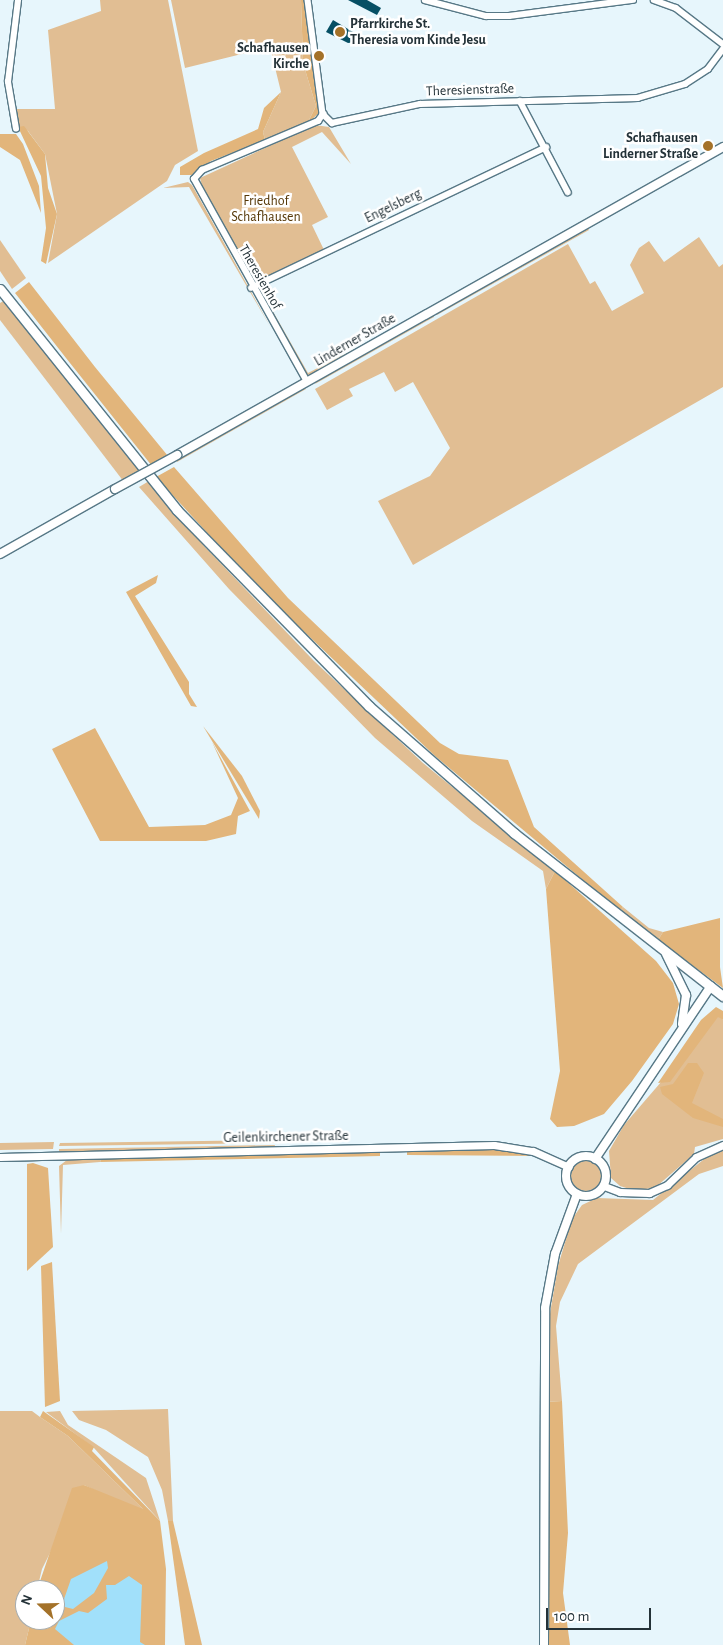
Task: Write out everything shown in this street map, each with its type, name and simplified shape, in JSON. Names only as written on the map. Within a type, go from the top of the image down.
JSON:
[{"type":"main road","name":"Linderner Straße","points":[[0,554],[723,147]]},
{"type":"main road","points":[[0,289],[177,510],[272,610],[444,774],[723,996]]},
{"type":"main road","points":[[663,950],[686,995],[680,1031]]},
{"type":"main road","points":[[596,1159],[711,986]]},
{"type":"main road","points":[[579,1158],[596,1159],[606,1172],[604,1186],[594,1195],[577,1194],[568,1184],[569,1167],[579,1158]]},
{"type":"main road","points":[[544,1645],[543,1326],[555,1254],[577,1194]]},
{"type":"street","points":[[16,130],[8,82],[18,0]]},
{"type":"street","points":[[308,0],[324,114]]},
{"type":"street","points":[[425,0],[486,16],[509,16],[633,0]]},
{"type":"street","points":[[654,0],[669,2],[723,44]]},
{"type":"street","name":"Theresienstraße","points":[[324,114],[332,123],[420,104],[638,98],[685,84],[708,69],[723,49]]},
{"type":"street","points":[[520,101],[546,147],[568,192]]},
{"type":"street","name":"Theresienhof","points":[[307,382],[252,288],[194,179],[209,167],[318,121],[324,114]]},
{"type":"street","name":"Engelsberg","points":[[252,288],[546,147]]},
{"type":"street","name":"Geilenkirchener Straße","points":[[0,1157],[494,1145],[534,1151],[569,1167]]},
{"type":"street","points":[[604,1186],[620,1192],[649,1193],[667,1185],[696,1157],[723,1145]]},
{"type":"green space","points":[[100,0],[168,0],[198,151],[175,165],[167,181],[48,263],[57,214],[45,154],[28,131],[18,127],[13,109],[55,109],[48,30],[101,11]]},
{"type":"green space","points":[[171,0],[301,0],[303,63],[316,106],[307,124],[265,140],[263,132],[281,92],[270,47],[185,68]]},
{"type":"green space","name":"Friedhof Schafhausen","points":[[315,125],[329,127],[351,164],[322,132],[292,147],[328,217],[312,225],[325,252],[253,285],[204,194],[200,178]]},
{"type":"green space","points":[[188,182],[192,185],[271,328],[189,187],[163,188]]},
{"type":"green space","points":[[588,228],[589,230],[437,315],[436,313]]},
{"type":"green space","points":[[699,237],[719,267],[723,264],[723,387],[413,565],[378,501],[430,476],[450,448],[413,382],[395,392],[384,372],[349,389],[353,396],[327,410],[315,389],[568,244],[590,284],[595,281],[612,311],[644,293],[630,265],[639,248],[649,241],[664,262]]},
{"type":"green space","points":[[0,240],[26,278],[12,289],[0,271]]},
{"type":"green space","points":[[259,287],[308,373],[430,310],[312,377],[307,374],[256,290]]},
{"type":"green space","points":[[5,300],[142,472],[124,482],[0,320],[0,303]]},
{"type":"green space","points":[[434,315],[434,317],[315,384],[317,381]]},
{"type":"green space","points":[[304,388],[306,389],[177,462],[177,460]]},
{"type":"green space","points":[[149,481],[205,547],[314,661],[423,763],[555,871],[546,889],[543,871],[472,821],[375,738],[229,589],[139,487]]},
{"type":"green space","points":[[623,907],[649,928],[663,932],[658,940],[620,911]]},
{"type":"green space","points":[[718,1016],[723,1020],[723,1139],[695,1147],[694,1154],[656,1187],[636,1191],[620,1186],[611,1178],[609,1151],[624,1125]]},
{"type":"green space","points":[[275,1140],[275,1143],[59,1146],[60,1143]]},
{"type":"green space","points":[[54,1142],[53,1149],[0,1150],[0,1143]]},
{"type":"green space","points":[[275,1145],[274,1148],[59,1152],[59,1149]]},
{"type":"green space","points":[[723,1149],[723,1166],[699,1174],[578,1264],[560,1302],[556,1326],[562,1401],[544,1402],[546,1337],[558,1266],[572,1219],[582,1205],[597,1198],[653,1200],[708,1156]]},
{"type":"green space","points":[[102,1158],[100,1162],[63,1165],[61,1234],[59,1166],[67,1160]]},
{"type":"green space","points":[[586,1161],[597,1165],[601,1176],[597,1187],[586,1191],[575,1187],[571,1176],[575,1165]]},
{"type":"green space","points":[[168,1409],[173,1521],[168,1521],[162,1490],[148,1457],[106,1430],[79,1420],[72,1411]]},
{"type":"green space","points":[[0,1411],[32,1411],[68,1436],[143,1509],[140,1512],[84,1485],[42,1569],[39,1580],[15,1580],[15,1630],[29,1630],[25,1645],[0,1645]]},
{"type":"green space","points":[[60,1411],[68,1425],[146,1478],[160,1521],[94,1448],[46,1412]]},
{"type":"shaded area","points":[[301,0],[306,0],[321,111],[307,124],[316,106],[303,63]]},
{"type":"shaded area","points":[[281,92],[263,132],[265,140],[211,161],[193,175],[180,175],[180,167],[204,153],[258,129],[264,108]]},
{"type":"shaded area","points":[[24,126],[45,154],[48,188],[57,214],[46,264],[41,261],[46,228],[41,176],[18,127]]},
{"type":"shaded area","points":[[0,134],[16,134],[23,144],[39,186],[41,213],[20,160],[0,147]]},
{"type":"shaded area","points":[[29,282],[168,456],[152,466],[15,293]]},
{"type":"shaded area","points":[[174,467],[288,598],[440,743],[459,754],[508,760],[534,827],[623,907],[620,911],[435,756],[256,586],[156,477]]},
{"type":"shaded area","points":[[158,575],[156,583],[135,596],[189,682],[189,694],[197,707],[191,706],[126,592]]},
{"type":"shaded area","points":[[203,726],[242,776],[260,811],[259,819]]},
{"type":"shaded area","points":[[95,728],[149,827],[205,825],[231,815],[238,798],[212,742],[250,811],[238,816],[236,834],[206,841],[100,841],[52,749]]},
{"type":"shaded area","points":[[555,871],[656,961],[673,983],[679,1004],[673,1024],[632,1081],[604,1114],[574,1126],[557,1127],[550,1119],[560,1071],[546,889]]},
{"type":"shaded area","points":[[720,918],[720,967],[723,988],[658,940],[663,932]]},
{"type":"shaded area","points":[[716,1007],[723,1011],[723,1020],[718,1017],[670,1082],[658,1083],[701,1020]]},
{"type":"shaded area","points":[[688,1063],[697,1063],[704,1073],[692,1103],[723,1119],[723,1127],[693,1118],[662,1094],[660,1087],[673,1084]]},
{"type":"shaded area","points":[[497,1148],[536,1156],[407,1155],[407,1150]]},
{"type":"shaded area","points":[[380,1152],[380,1156],[100,1162],[102,1158]]},
{"type":"shaded area","points":[[33,1163],[48,1168],[53,1247],[27,1271],[27,1164]]},
{"type":"shaded area","points":[[52,1262],[60,1401],[45,1407],[41,1266]]},
{"type":"shaded area","points":[[562,1401],[568,1533],[563,1593],[570,1645],[547,1645],[544,1402]]},
{"type":"shaded area","points":[[43,1411],[94,1447],[92,1451],[160,1521],[166,1569],[165,1645],[25,1645],[29,1630],[65,1630],[65,1580],[40,1580],[72,1488],[84,1485],[143,1509],[68,1436],[40,1417]]},
{"type":"shaded area","points":[[168,1521],[173,1521],[202,1645],[185,1645]]},
{"type":"water","points":[[107,1561],[108,1568],[94,1593],[73,1609],[65,1607],[65,1596],[71,1579]]},
{"type":"water","points":[[129,1576],[142,1585],[140,1642],[145,1645],[74,1645],[56,1630],[65,1630],[65,1618],[79,1611],[88,1613],[107,1599],[106,1585],[115,1585]]},
{"type":"building","points":[[348,0],[367,0],[381,8],[377,15]]},
{"type":"building","name":"Pfarrkirche St. Theresia vom Kinde Jesu","points":[[333,20],[353,32],[356,42],[348,43],[326,32]]},
{"type":"place","name":"Pfarrkirche St. Theresia vom Kinde Jesu","points":[[340,32]]},
{"type":"place","name":"Schafhausen Kirche","points":[[319,56]]},
{"type":"place","name":"Schafhausen Linderner Straße","points":[[708,146]]}]
